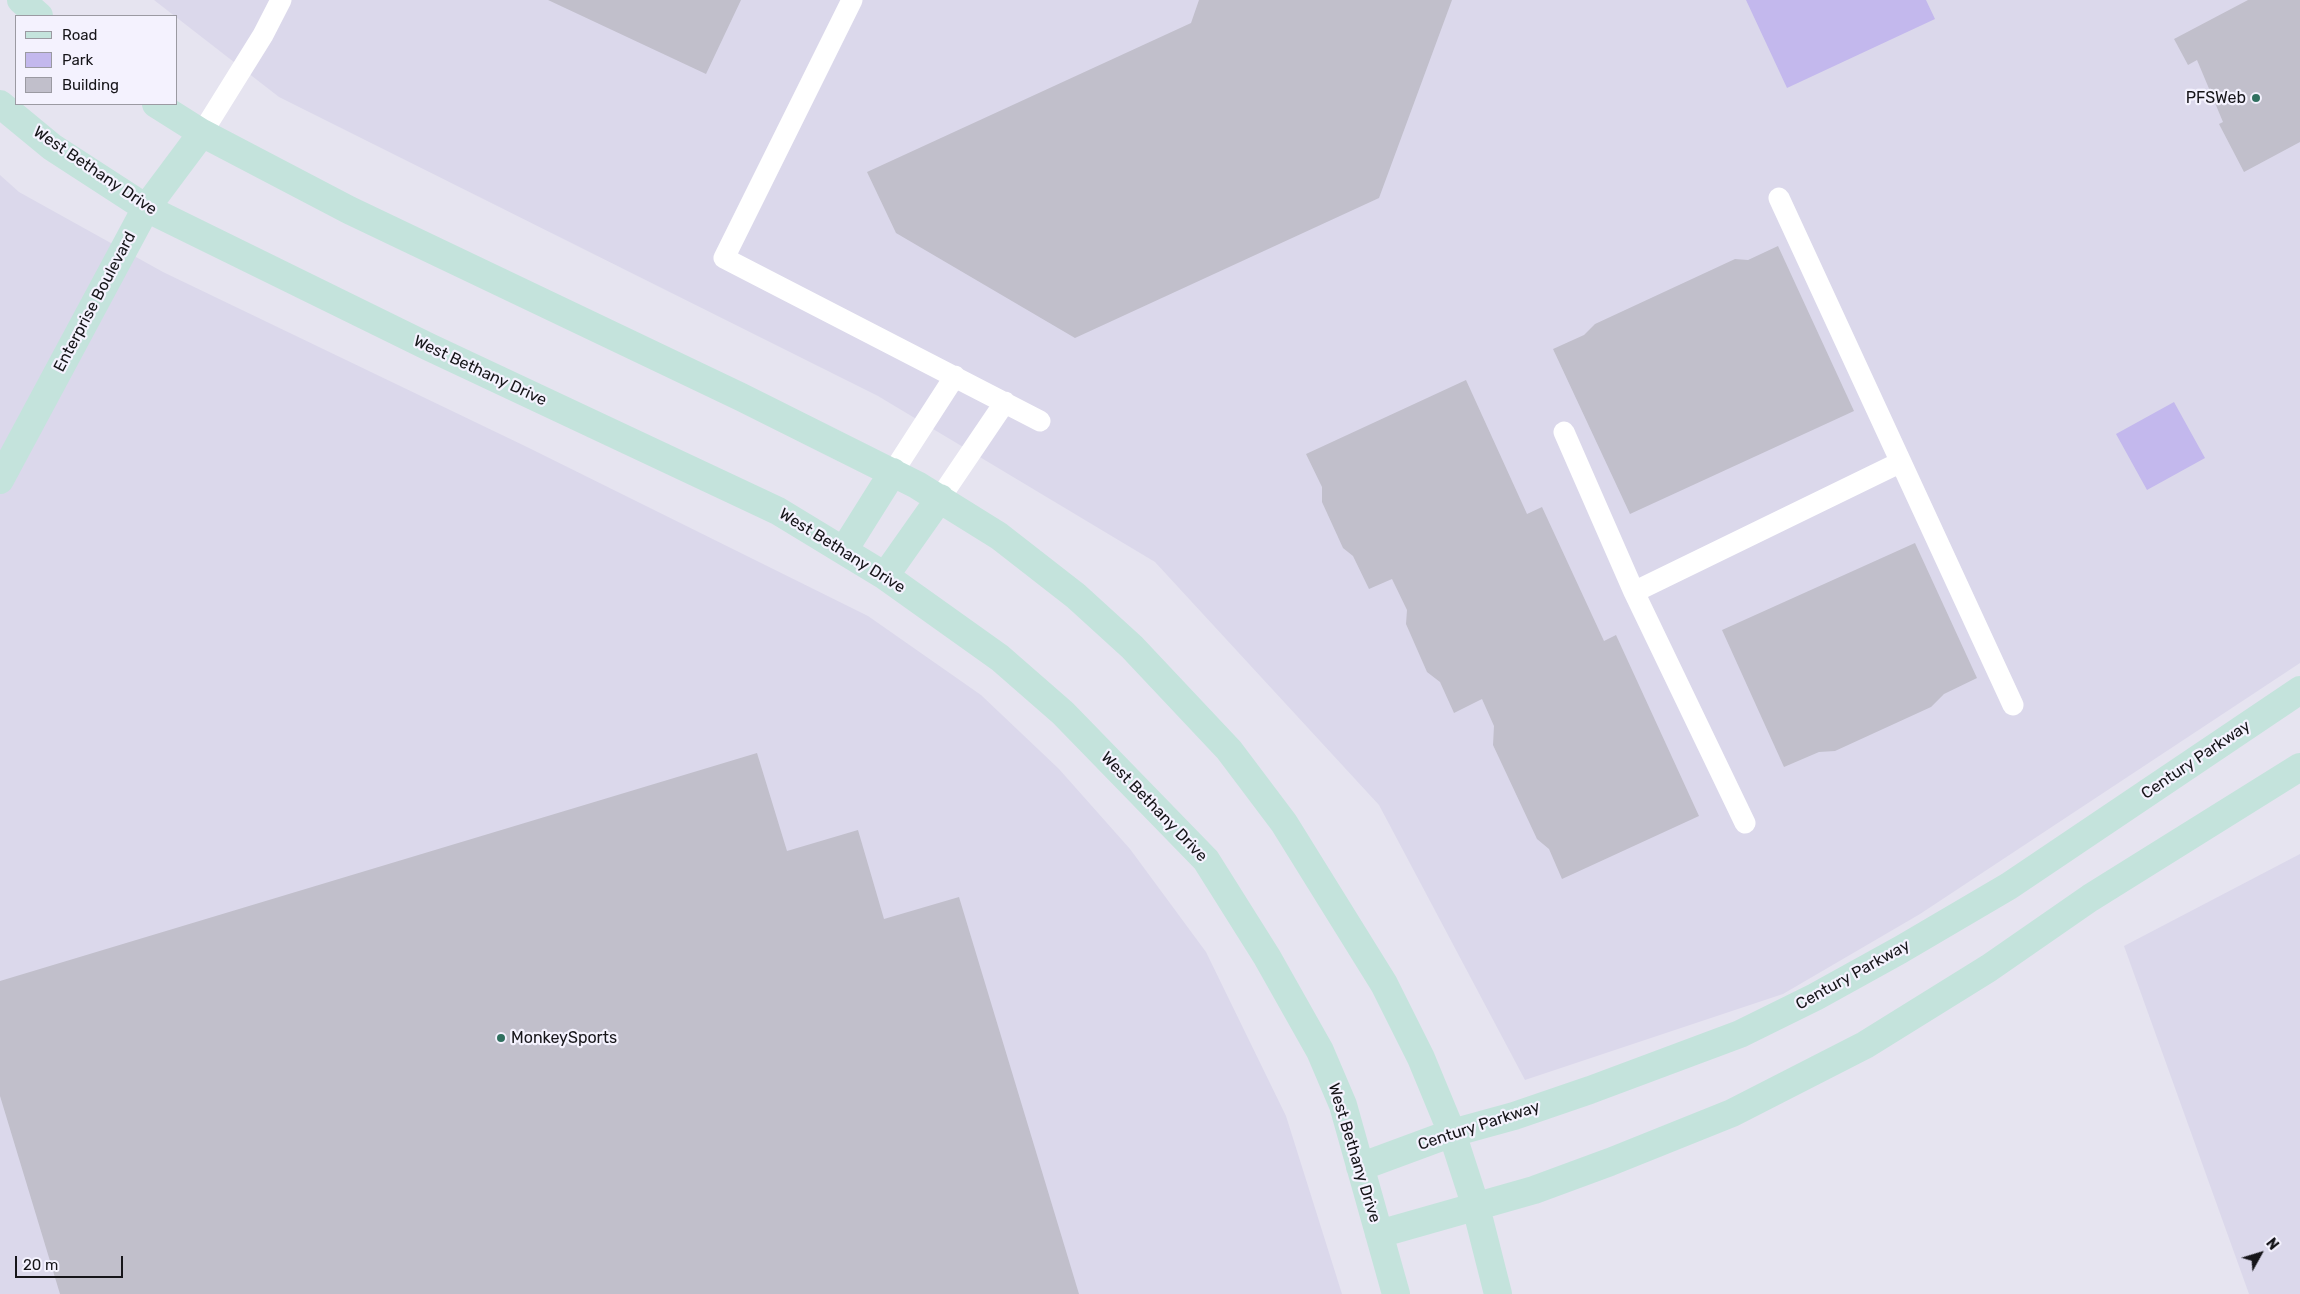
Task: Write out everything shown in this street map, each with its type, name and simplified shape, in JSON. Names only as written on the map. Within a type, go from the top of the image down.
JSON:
[{"type":"main road","points":[[21,0],[38,15]]},
{"type":"main road","name":"West Bethany Drive","points":[[0,104],[52,147],[146,208],[429,347],[778,511],[886,576],[1000,658],[1049,700],[1206,860],[1267,957],[1320,1051],[1343,1105],[1396,1294]]},
{"type":"main road","points":[[158,105],[202,133],[349,210],[715,384],[893,472],[940,498],[999,536],[1076,596],[1132,647],[1228,750],[1284,823],[1384,984],[1421,1058],[1452,1133],[1476,1207],[1498,1294]]},
{"type":"main road","name":"Enterprise Boulevard","points":[[0,480],[146,208],[202,133]]},
{"type":"main road","points":[[844,550],[893,472]]},
{"type":"main road","points":[[886,576],[940,498]]},
{"type":"main road","name":"Century Parkway","points":[[1360,1167],[1452,1133],[1514,1116],[1590,1090],[1740,1034],[1815,997],[2009,886],[2300,690]]},
{"type":"main road","points":[[1379,1234],[1534,1190],[1732,1113],[1865,1045],[1989,968],[2090,898],[2300,767]]},
{"type":"lane","points":[[202,133],[264,35],[281,0]]},
{"type":"lane","points":[[852,0],[724,258],[1040,421]]},
{"type":"lane","points":[[1779,198],[2013,705]]},
{"type":"lane","points":[[893,472],[955,376]]},
{"type":"lane","points":[[940,498],[1004,402]]},
{"type":"lane","points":[[1564,432],[1634,592],[1745,823]]},
{"type":"lane","points":[[1634,592],[1901,462]]},
{"type":"shaded area","points":[[154,0],[2300,0],[2300,663],[1920,914],[1783,994],[1525,1080],[1379,805],[1155,562],[878,396],[279,97],[178,19],[178,15],[173,15]]},
{"type":"shaded area","points":[[0,175],[19,192],[163,272],[527,447],[868,616],[981,695],[1059,769],[1130,849],[1206,952],[1286,1116],[1342,1294],[0,1294]]},
{"type":"shaded area","points":[[2300,854],[2300,1294],[2249,1294],[2124,946]]},
{"type":"green space","points":[[1746,0],[1926,0],[1935,19],[1787,88]]},
{"type":"green space","points":[[2174,402],[2205,458],[2147,490],[2116,434]]},
{"type":"building","points":[[548,0],[741,0],[706,74]]},
{"type":"building","points":[[1199,0],[1452,0],[1379,198],[1075,338],[896,233],[867,172],[1191,23]]},
{"type":"building","name":"PFSWeb","points":[[2248,0],[2300,0],[2300,142],[2244,172],[2219,124],[2223,122],[2197,60],[2188,65],[2174,39]]},
{"type":"building","points":[[1778,246],[1854,411],[1630,514],[1553,349],[1584,335],[1595,324],[1735,259],[1748,260]]},
{"type":"building","points":[[1466,380],[1527,514],[1542,507],[1604,641],[1616,635],[1699,816],[1562,879],[1549,849],[1537,839],[1493,745],[1494,726],[1482,699],[1454,713],[1440,682],[1427,672],[1406,624],[1407,610],[1392,579],[1369,589],[1353,556],[1343,548],[1322,502],[1322,487],[1306,454]]},
{"type":"building","points":[[1915,543],[1977,678],[1944,694],[1931,707],[1835,751],[1819,752],[1784,767],[1722,630]]},
{"type":"building","name":"MonkeySports","points":[[757,753],[787,851],[858,830],[884,919],[959,897],[1079,1294],[60,1294],[0,1096],[0,981]]},
{"type":"place","name":"PFSWeb","points":[[2256,98]]},
{"type":"place","name":"MonkeySports","points":[[501,1038]]}]
